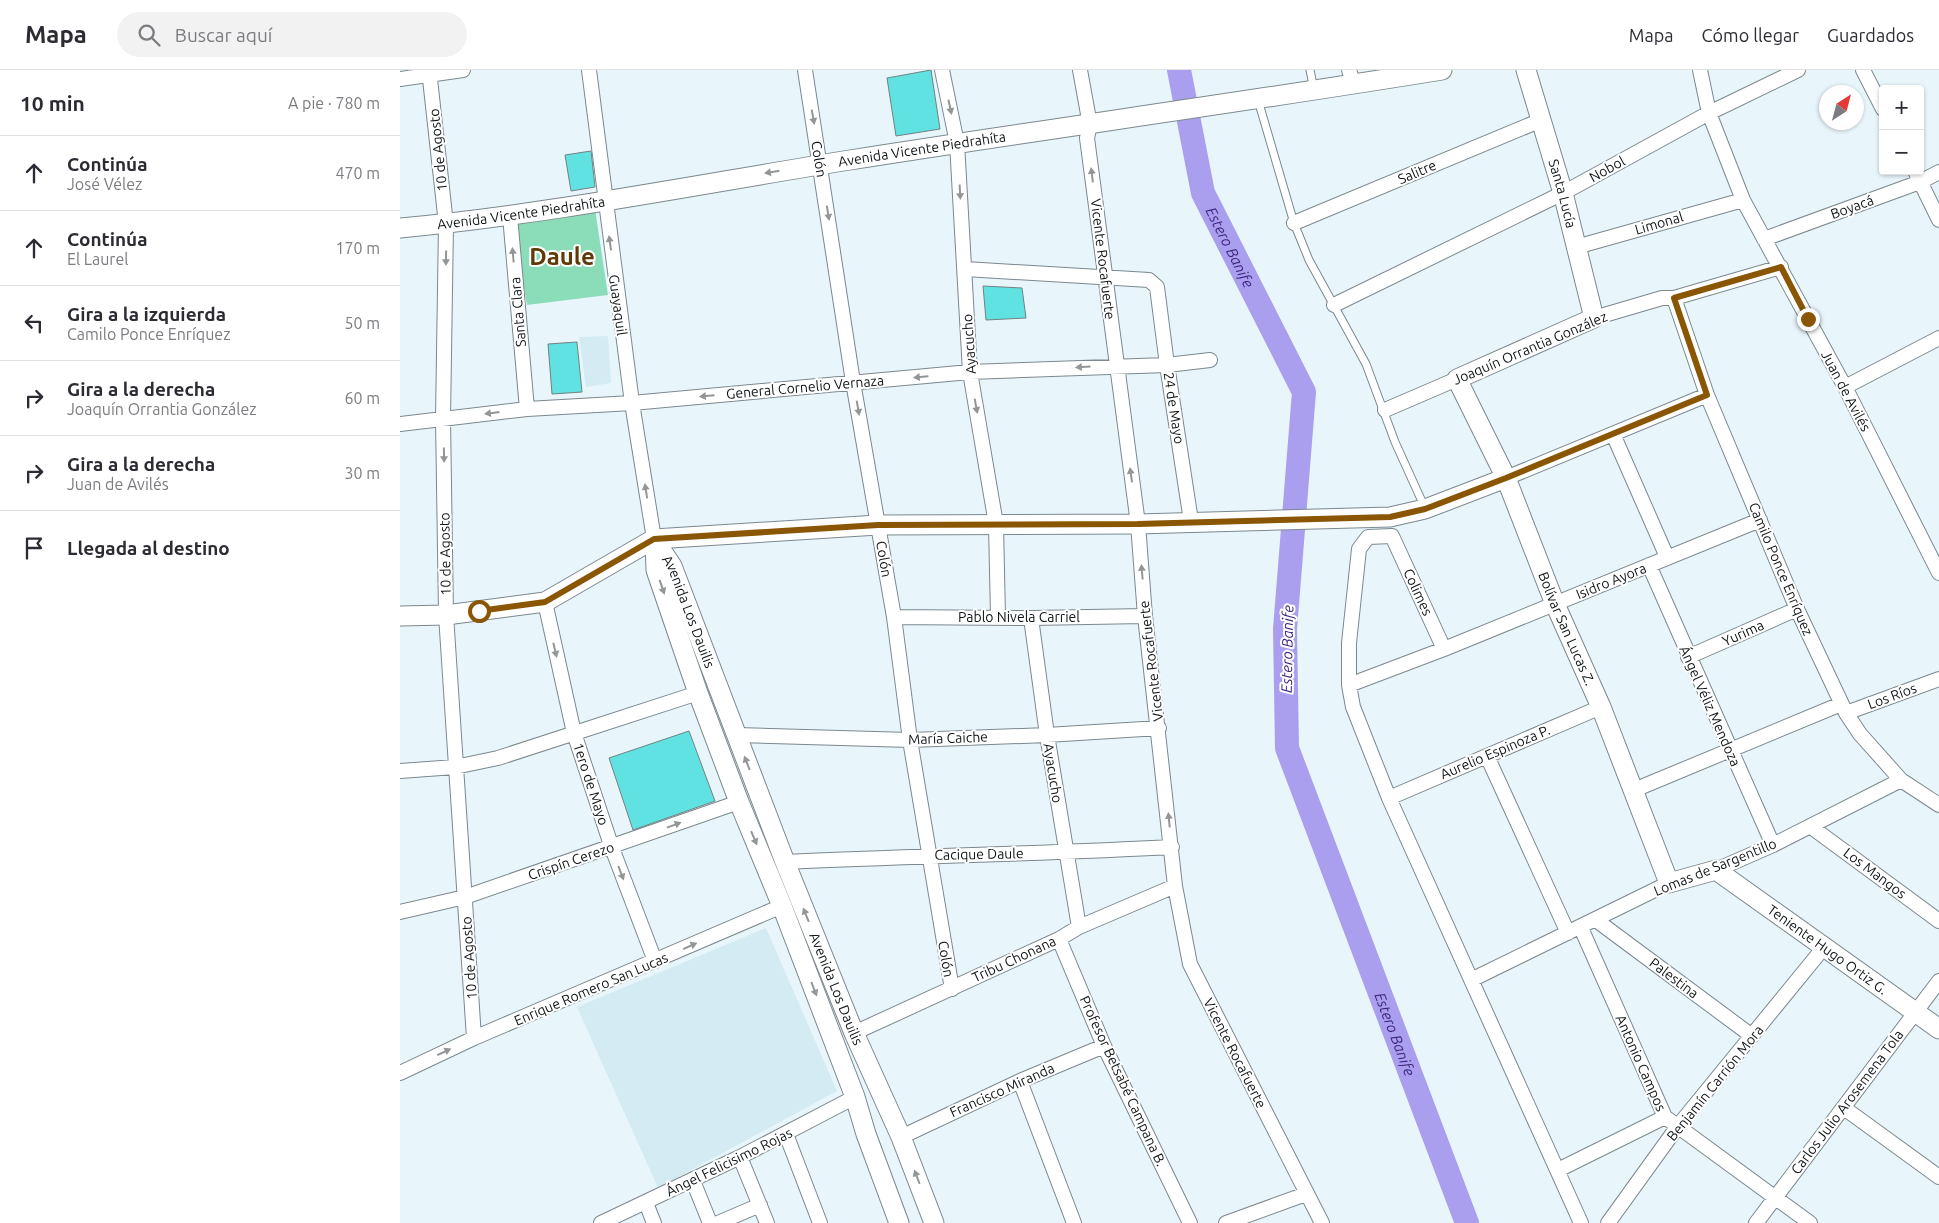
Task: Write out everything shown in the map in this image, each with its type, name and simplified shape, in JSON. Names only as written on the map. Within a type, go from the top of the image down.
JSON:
[{"type":"street","points":[[400,79],[429,72],[463,70]]},
{"type":"street","name":"Guayaquil","points":[[589,70],[604,200],[632,403],[654,539]]},
{"type":"street","name":"Colón","points":[[804,70],[821,165],[853,382],[894,617],[910,740],[952,989]]},
{"type":"street","name":"Ayacucho","points":[[942,70],[957,143],[970,372],[996,524],[998,617]]},
{"type":"street","name":"Vicente Rocafuerte","points":[[1080,70],[1090,125],[1088,138],[1138,524],[1145,616],[1159,728],[1175,886],[1190,964],[1322,1223]]},
{"type":"street","name":"Avenida Vicente Piedrahíta","points":[[400,228],[510,216],[957,143],[1252,101],[1314,91],[1351,77],[1442,70]]},
{"type":"street","name":"Santa Lucía","points":[[1526,70],[1539,121],[1563,193],[1594,318]]},
{"type":"street","name":"Juan de Avilés","points":[[1700,70],[1710,113],[1742,200],[1781,267],[1845,387],[1939,573]]},
{"type":"street","name":"Nobol","points":[[1334,305],[1563,193],[1710,113],[1798,70]]},
{"type":"street","points":[[1863,70],[1879,101]]},
{"type":"street","name":"10 de Agosto","points":[[429,72],[446,224],[443,419],[446,615],[474,1038]]},
{"type":"street","name":"Salitre","points":[[1294,223],[1539,121]]},
{"type":"street","name":"Boyacá","points":[[1764,239],[1917,176],[1939,172]]},
{"type":"street","points":[[1917,176],[1939,220]]},
{"type":"street","name":"Limonal","points":[[1576,247],[1742,200]]},
{"type":"street","name":"Santa Clara","points":[[510,216],[527,408]]},
{"type":"street","name":"Joaquín Orrantia González","points":[[1385,410],[1594,318],[1662,298],[1674,298],[1781,267]]},
{"type":"street","points":[[965,269],[1105,278]]},
{"type":"street","name":"24 de Mayo","points":[[1105,278],[1149,280],[1158,287],[1167,365],[1191,521]]},
{"type":"street","name":"Camilo Ponce Enríquez","points":[[1674,298],[1707,395],[1797,609],[1843,708],[1860,734],[1901,780],[1939,805]]},
{"type":"street","points":[[1845,387],[1939,338]]},
{"type":"street","name":"General Cornelio Vernaza","points":[[400,424],[527,408],[632,403],[970,372],[1116,365],[1167,365],[1210,360]]},
{"type":"street","name":"Bolívar San Lucas Z.","points":[[1457,379],[1506,478],[1554,604],[1600,707],[1669,883]]},
{"type":"street","points":[[400,616],[446,615],[545,602],[654,539],[878,525],[1138,524],[1191,521],[1390,517],[1425,509],[1506,478],[1707,395]]},
{"type":"street","points":[[1613,434],[1667,557]]},
{"type":"street","name":"Isidro Ayora","points":[[1349,685],[1444,649],[1760,520]]},
{"type":"street","name":"Colimes","points":[[1349,685],[1348,643],[1359,549],[1368,537],[1392,536],[1444,649]]},
{"type":"street","name":"Avenida Los Dauilis","points":[[654,539],[656,570],[698,693],[855,1096],[866,1134],[899,1223]]},
{"type":"street","name":"Avenida Los Dauilis","points":[[654,539],[672,566],[785,862],[854,1033],[901,1136],[934,1223]]},
{"type":"street","name":"Ángel Véliz Mendoza","points":[[1649,565],[1688,657],[1773,845]]},
{"type":"street","name":"1ero de Mayo","points":[[545,602],[574,733],[612,848],[655,961]]},
{"type":"street","name":"Yurima","points":[[1688,657],[1797,609]]},
{"type":"street","name":"Pablo Nivela Carriel","points":[[894,617],[1031,618],[1145,616]]},
{"type":"street","name":"Ayacucho","points":[[1031,618],[1047,735],[1079,927]]},
{"type":"street","name":"Los Ríos","points":[[1634,790],[1730,750],[1843,708],[1939,679]]},
{"type":"street","points":[[1349,685],[1353,707],[1390,798],[1473,979],[1581,1223]]},
{"type":"street","points":[[400,771],[455,766],[498,758],[698,693]]},
{"type":"street","name":"Aurelio Espinoza P.","points":[[1390,798],[1600,707]]},
{"type":"street","name":"María Caiche","points":[[736,735],[910,740],[1047,735],[1159,728]]},
{"type":"street","points":[[1487,756],[1568,933]]},
{"type":"street","name":"Lomas de Sargentillo","points":[[1473,979],[1581,928],[1669,883],[1716,870],[1773,845],[1901,780]]},
{"type":"street","name":"Crispín Cerezo","points":[[400,912],[465,897],[612,848],[739,802]]},
{"type":"street","name":"Los Mangos","points":[[1810,826],[1939,921]]},
{"type":"street","name":"Cacique Daule","points":[[785,862],[929,855],[1066,853],[1172,847]]},
{"type":"street","name":"Teniente Hugo Ortiz G.","points":[[1716,870],[1826,946],[1939,1029]]},
{"type":"street","name":"Tribu Chonana","points":[[854,1033],[1059,939],[1079,927],[1175,886]]},
{"type":"street","name":"Enrique Romero San Lucas","points":[[400,1073],[474,1038],[782,906]]},
{"type":"street","name":"Palestina","points":[[1596,920],[1752,1036]]},
{"type":"street","name":"Antonio Campos","points":[[1581,928],[1665,1117],[1810,1223]]},
{"type":"street","name":"Profesor Betsabé Campana B.","points":[[1059,939],[1104,1046],[1190,1223]]},
{"type":"street","name":"Benjamín Carrión Mora","points":[[1608,1223],[1678,1126],[1826,946]]},
{"type":"street","name":"Carlos Julio Arosemena Tola","points":[[1756,1223],[1939,982]]},
{"type":"street","name":"Francisco Miranda","points":[[901,1136],[1020,1080],[1104,1046]]},
{"type":"street","points":[[1020,1080],[1074,1223]]},
{"type":"street","name":"Ángel Felicisimo Rojas","points":[[601,1223],[740,1158],[855,1096]]},
{"type":"street","points":[[1844,1108],[1939,1177]]},
{"type":"street","points":[[1558,1170],[1665,1117]]},
{"type":"street","points":[[786,1134],[820,1223]]},
{"type":"street","points":[[866,1134],[884,1164],[906,1223]]},
{"type":"street","points":[[740,1158],[767,1223]]},
{"type":"street","points":[[693,1180],[710,1223]]},
{"type":"street","points":[[1226,1223],[1306,1194]]},
{"type":"street","points":[[646,1203],[654,1223]]},
{"type":"street","points":[[718,1223],[760,1205]]},
{"type":"lane","points":[[1310,70],[1314,91]]},
{"type":"lane","points":[[1252,101],[1294,223],[1309,260],[1366,364],[1385,410],[1395,442],[1425,509]]},
{"type":"shaded area","points":[[608,336],[611,383],[586,387],[579,337]]},
{"type":"shaded area","points":[[766,928],[837,1091],[658,1188],[577,1007]]},
{"type":"green space","points":[[595,209],[608,295],[527,305],[512,220]]},
{"type":"building","points":[[931,70],[940,129],[896,136],[887,78]]},
{"type":"building","points":[[591,151],[595,187],[571,191],[565,155]]},
{"type":"building","points":[[983,286],[1022,288],[1026,318],[986,320]]},
{"type":"building","points":[[577,342],[582,392],[552,394],[548,344]]},
{"type":"building","points":[[689,731],[715,801],[633,830],[609,758]]},
{"type":"waterway","name":"Estero Banife","points":[[1179,70],[1203,193],[1304,392],[1285,629],[1287,748],[1467,1223]]},
{"type":"district","name":"Daule","points":[[562,256]]},
{"type":"route","points":[[479,611],[529,606],[545,602],[654,539],[878,525],[1138,524],[1191,521],[1390,517],[1425,509],[1506,478],[1707,395],[1674,298],[1781,267],[1808,319]]}]
